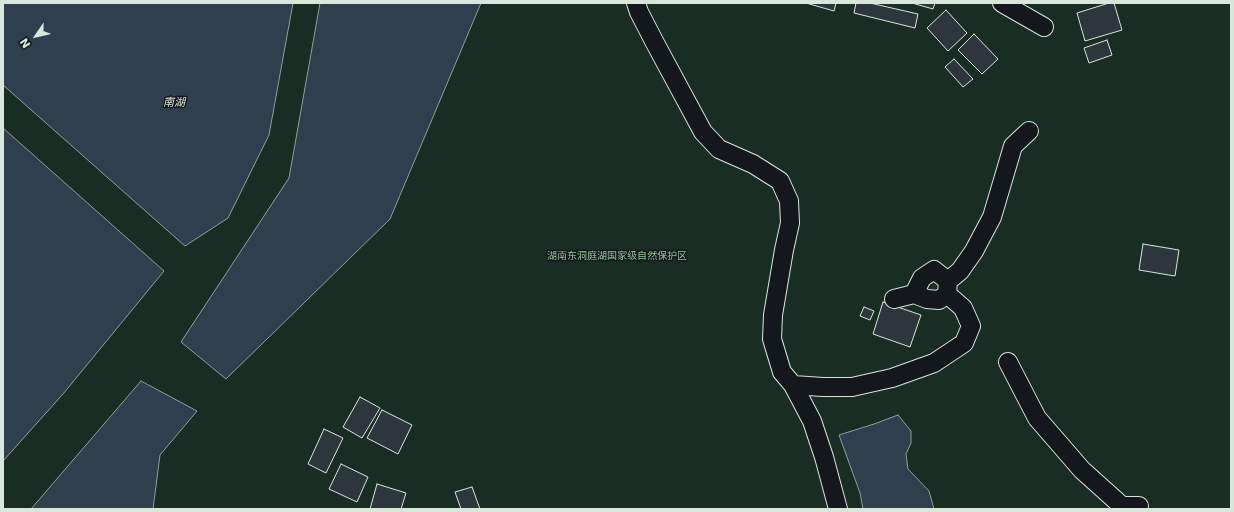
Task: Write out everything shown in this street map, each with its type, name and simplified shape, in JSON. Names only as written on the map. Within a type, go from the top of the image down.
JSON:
[{"type":"street","points":[[636,3],[703,132],[719,149],[753,164],[780,181],[789,201],[790,224],[773,315],[772,339],[782,372],[793,385],[812,420],[824,456],[838,509]]},
{"type":"street","points":[[1002,3],[1044,26]]},
{"type":"street","points":[[894,299],[914,294],[927,299],[939,300],[974,251],[992,217],[1013,146],[1029,131]]},
{"type":"street","points":[[793,385],[852,387],[892,378],[934,364],[964,344],[971,326],[963,308],[934,270],[922,278],[914,294]]},
{"type":"street","points":[[1008,362],[1038,418],[1082,470],[1122,506],[1139,506]]},
{"type":"green space","name":"湖南东洞庭湖国家级自然保护区","points":[[3,3],[1231,3],[1231,509],[3,509]]},
{"type":"water","name":"南湖","points":[[3,3],[293,3],[269,135],[228,218],[185,246],[3,85]]},
{"type":"water","points":[[320,3],[481,3],[390,219],[226,379],[181,342],[289,178]]},
{"type":"water","points":[[3,128],[164,271],[63,394],[3,461]]},
{"type":"water","points":[[141,381],[197,411],[160,455],[153,509],[31,509]]},
{"type":"water","points":[[898,415],[911,431],[911,443],[906,454],[908,469],[929,491],[934,509],[863,509],[860,493],[839,435]]},
{"type":"building","points":[[806,3],[836,3],[834,11]]},
{"type":"building","points":[[856,3],[870,3],[918,14],[915,28],[854,13]]},
{"type":"building","points":[[912,3],[935,3],[933,9]]},
{"type":"building","points":[[1109,3],[1114,3],[1122,30],[1085,41],[1077,13]]},
{"type":"building","points":[[946,10],[967,33],[948,51],[927,28]]},
{"type":"building","points":[[974,34],[998,59],[982,74],[958,50]]},
{"type":"building","points":[[1107,40],[1112,55],[1089,63],[1084,48]]},
{"type":"building","points":[[954,59],[973,79],[963,87],[945,67]]},
{"type":"building","points":[[1143,244],[1179,250],[1175,276],[1139,270]]},
{"type":"building","points":[[883,302],[921,315],[910,347],[873,334]]},
{"type":"building","points":[[864,307],[874,311],[870,320],[860,316]]},
{"type":"building","points":[[360,397],[380,408],[362,438],[343,427]]},
{"type":"building","points":[[382,410],[412,425],[398,454],[367,438]]},
{"type":"building","points":[[324,429],[343,438],[326,473],[308,464]]},
{"type":"building","points":[[341,464],[368,477],[357,502],[329,489]]},
{"type":"building","points":[[377,484],[406,493],[401,509],[370,509]]},
{"type":"building","points":[[472,487],[480,509],[461,509],[455,492]]}]
